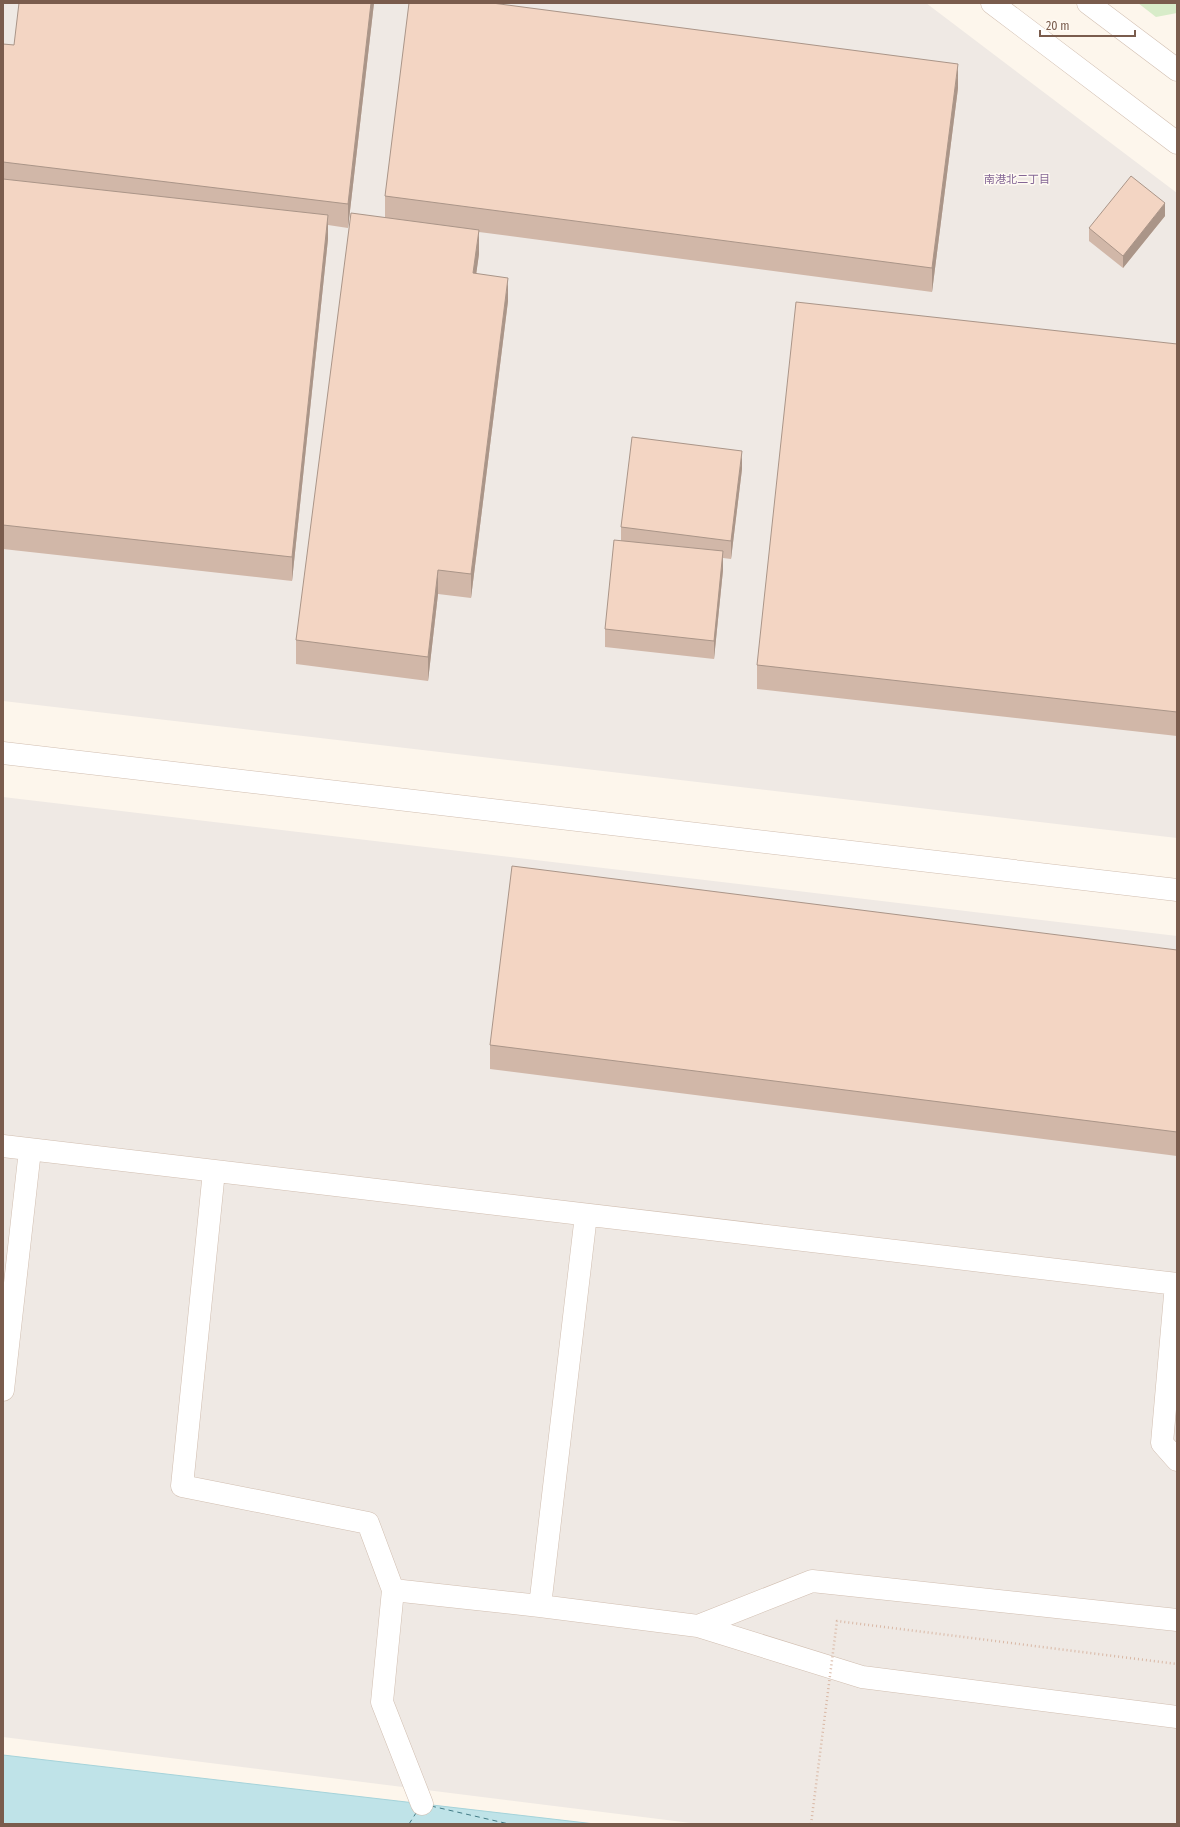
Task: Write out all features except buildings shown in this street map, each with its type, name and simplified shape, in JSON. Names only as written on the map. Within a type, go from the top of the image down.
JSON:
[{"type":"street","points":[[992,3],[1177,143]]},
{"type":"street","points":[[1088,3],[1177,70]]},
{"type":"street","points":[[3,753],[1177,890]]},
{"type":"street","points":[[3,1146],[1177,1284],[1162,1443],[1177,1460]]},
{"type":"street","points":[[3,1390],[30,1150]]},
{"type":"street","points":[[214,1171],[182,1486],[368,1523],[393,1590],[382,1702],[422,1804]]},
{"type":"street","points":[[540,1606],[586,1215]]},
{"type":"street","points":[[698,1626],[812,1581],[1177,1620]]},
{"type":"street","points":[[393,1590],[540,1606],[698,1626],[862,1677],[1177,1717]]},
{"type":"path","points":[[811,1824],[837,1621],[1177,1664]]},
{"type":"shaded area","points":[[3,3],[926,3],[1177,193],[1177,838],[3,701]]},
{"type":"shaded area","points":[[3,797],[1177,936],[1177,1824],[699,1824],[3,1737]]},
{"type":"green space","points":[[1138,3],[1177,3],[1177,13],[1156,17]]},
{"type":"water","points":[[3,1755],[595,1824],[3,1824]]},
{"type":"ferry route","points":[[431,1806],[509,1824]]},
{"type":"ferry route","points":[[409,1824],[416,1813]]},
{"type":"district","name":"南港北二丁目","points":[[1017,179]]}]
